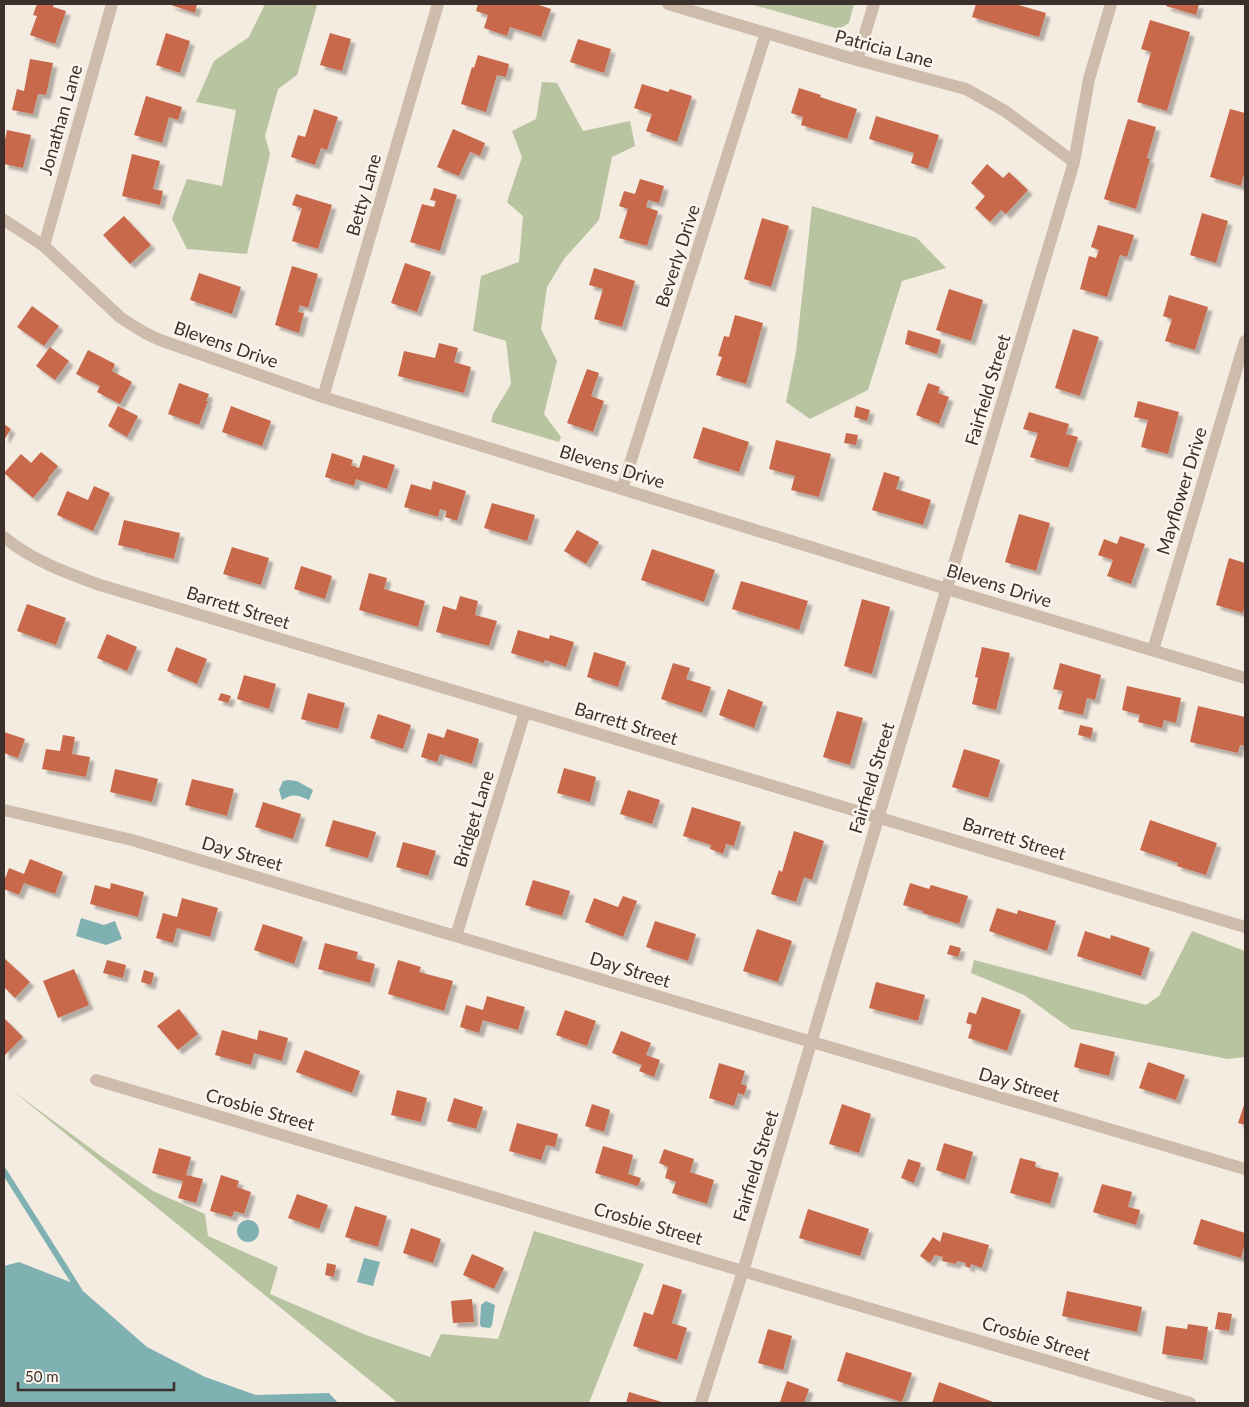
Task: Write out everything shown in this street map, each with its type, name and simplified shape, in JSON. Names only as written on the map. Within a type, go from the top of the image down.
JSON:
[{"type":"street","name":"Jonathan Lane","points":[[44,246],[112,4]]},
{"type":"street","name":"Betty Lane","points":[[323,397],[438,4]]},
{"type":"street","name":"Patricia Lane","points":[[668,4],[857,60],[966,89],[1005,111],[1074,162]]},
{"type":"street","points":[[857,60],[874,4]]},
{"type":"street","name":"Fairfield Street","points":[[701,1403],[744,1271],[1074,162],[1089,79],[1111,4]]},
{"type":"street","name":"Beverly Drive","points":[[622,489],[766,33]]},
{"type":"street","name":"Blevens Drive","points":[[4,220],[44,246],[121,318],[160,340],[323,397],[947,590],[1245,678]]},
{"type":"street","name":"Mayflower Drive","points":[[1153,650],[1245,341]]},
{"type":"street","name":"Barrett Street","points":[[4,537],[11,543],[54,567],[100,585],[1245,926]]},
{"type":"street","name":"Bridget Lane","points":[[456,936],[525,712]]},
{"type":"street","name":"Day Street","points":[[4,810],[132,840],[1245,1169]]},
{"type":"street","name":"Crosbie Street","points":[[96,1080],[1190,1403]]},
{"type":"green space","points":[[263,4],[317,5],[297,75],[278,89],[265,136],[270,154],[247,254],[187,249],[172,219],[187,179],[222,186],[236,110],[196,102],[214,61],[249,37],[264,6]]},
{"type":"green space","points":[[750,4],[854,4],[849,23],[839,29]]},
{"type":"green space","points":[[542,82],[557,83],[583,131],[630,121],[635,146],[612,157],[599,220],[564,259],[547,287],[541,329],[557,361],[544,414],[561,437],[559,442],[491,422],[493,414],[511,384],[506,341],[473,331],[481,276],[519,262],[523,216],[507,202],[522,157],[512,131],[536,119]]},
{"type":"green space","points":[[812,206],[917,238],[946,268],[902,281],[868,390],[810,419],[786,402],[796,352]]},
{"type":"green space","points":[[1192,931],[1245,951],[1245,1057],[1228,1059],[1071,1029],[1024,995],[971,973],[974,960],[1146,1005],[1159,996]]},
{"type":"green space","points":[[13,1091],[105,1159],[153,1191],[205,1214],[208,1236],[278,1267],[270,1294],[366,1335],[430,1357],[441,1334],[498,1339],[534,1231],[644,1264],[589,1403],[398,1403]]},
{"type":"water","points":[[283,781],[297,781],[313,790],[309,800],[302,797],[289,796],[282,800],[279,790]]},
{"type":"water","points":[[81,918],[104,925],[115,921],[122,939],[106,945],[76,936]]},
{"type":"water","points":[[244,1220],[252,1220],[259,1227],[259,1235],[252,1242],[244,1242],[237,1235],[237,1227]]},
{"type":"water","points":[[364,1258],[380,1262],[373,1286],[357,1282]]},
{"type":"water","points":[[19,1262],[75,1284],[147,1347],[205,1377],[256,1395],[329,1393],[338,1403],[4,1403],[4,1266]]},
{"type":"water","points":[[486,1301],[495,1305],[490,1328],[481,1327],[480,1324],[481,1305]]},
{"type":"building","points":[[37,4],[54,4],[53,7],[66,11],[55,44],[30,35],[37,16],[33,15]]},
{"type":"building","points":[[168,4],[197,4],[195,13]]},
{"type":"building","points":[[478,4],[536,4],[551,9],[541,37],[510,27],[507,36],[484,28],[488,15],[476,11]]},
{"type":"building","points":[[976,4],[1015,4],[1046,13],[1039,37],[972,17]]},
{"type":"building","points":[[1167,4],[1199,4],[1196,15],[1166,6]]},
{"type":"building","points":[[1150,20],[1190,32],[1167,111],[1137,102],[1151,52],[1141,49]]},
{"type":"building","points":[[166,33],[190,41],[180,73],[156,65]]},
{"type":"building","points":[[330,33],[351,39],[342,71],[320,65]]},
{"type":"building","points":[[578,39],[611,49],[604,73],[570,62]]},
{"type":"building","points":[[478,55],[509,64],[506,77],[497,75],[486,112],[461,104],[472,67],[474,68]]},
{"type":"building","points":[[30,59],[53,63],[46,95],[38,94],[33,114],[12,110],[17,89],[24,91]]},
{"type":"building","points":[[642,84],[668,92],[670,89],[692,96],[677,142],[646,131],[652,114],[634,108]]},
{"type":"building","points":[[799,88],[857,109],[847,139],[801,125],[803,117],[791,113]]},
{"type":"building","points":[[146,96],[182,107],[178,120],[169,117],[162,143],[134,135]]},
{"type":"building","points":[[314,109],[338,117],[327,150],[321,148],[315,165],[291,157],[298,135],[305,137]]},
{"type":"building","points":[[1230,109],[1245,113],[1245,170],[1241,186],[1210,177]]},
{"type":"building","points":[[876,116],[939,135],[928,169],[911,163],[914,153],[869,139]]},
{"type":"building","points":[[1128,119],[1156,127],[1147,158],[1150,159],[1136,209],[1104,199]]},
{"type":"building","points":[[453,129],[485,143],[480,156],[470,152],[459,176],[437,167]]},
{"type":"building","points":[[7,130],[31,135],[23,168],[4,164],[4,145]]},
{"type":"building","points":[[132,154],[160,161],[153,189],[163,191],[160,205],[122,196]]},
{"type":"building","points":[[987,164],[1003,178],[1009,172],[1028,190],[1006,214],[1001,210],[990,222],[975,208],[985,196],[971,183]]},
{"type":"building","points":[[640,179],[664,186],[659,203],[648,200],[646,207],[658,211],[647,246],[619,238],[628,209],[619,206],[624,191],[635,194]]},
{"type":"building","points":[[434,188],[457,195],[440,251],[410,242],[422,204],[434,207],[436,201],[430,200]]},
{"type":"building","points":[[296,194],[332,205],[318,249],[292,241],[302,208],[292,205]]},
{"type":"building","points":[[1202,213],[1228,221],[1216,263],[1190,255]]},
{"type":"building","points":[[124,216],[151,245],[130,264],[103,235]]},
{"type":"building","points":[[762,218],[789,226],[771,287],[744,279]]},
{"type":"building","points":[[1098,225],[1134,235],[1127,257],[1120,255],[1107,297],[1080,289],[1089,256],[1096,258],[1099,250],[1091,247]]},
{"type":"building","points":[[405,263],[431,272],[417,312],[391,303]]},
{"type":"building","points":[[292,266],[318,274],[308,308],[300,305],[298,312],[304,313],[299,333],[275,325]]},
{"type":"building","points":[[594,268],[635,281],[622,327],[594,319],[603,289],[589,285]]},
{"type":"building","points":[[199,273],[241,287],[232,314],[190,300]]},
{"type":"building","points":[[949,289],[983,300],[971,341],[936,330]]},
{"type":"building","points":[[1169,295],[1208,307],[1195,350],[1165,341],[1172,319],[1163,316]]},
{"type":"building","points":[[32,306],[59,326],[44,346],[17,327]]},
{"type":"building","points":[[735,315],[763,323],[746,384],[716,375],[722,357],[718,356],[724,336],[729,337]]},
{"type":"building","points":[[1073,329],[1099,337],[1080,396],[1055,388]]},
{"type":"building","points":[[908,330],[941,340],[937,354],[905,344]]},
{"type":"building","points":[[439,343],[458,348],[454,362],[471,367],[464,393],[398,376],[404,351],[435,358]]},
{"type":"building","points":[[50,347],[69,361],[55,380],[36,366]]},
{"type":"building","points":[[88,350],[115,364],[112,371],[132,382],[120,404],[97,392],[100,386],[76,374]]},
{"type":"building","points":[[587,369],[599,373],[591,396],[604,401],[593,432],[567,423]]},
{"type":"building","points":[[179,383],[209,394],[199,425],[168,414]]},
{"type":"building","points":[[928,383],[940,387],[938,393],[949,397],[939,424],[916,415]]},
{"type":"building","points":[[1138,401],[1179,412],[1168,454],[1141,447],[1148,420],[1134,417]]},
{"type":"building","points":[[118,406],[138,416],[127,437],[108,426]]},
{"type":"building","points":[[231,406],[271,421],[262,446],[222,432]]},
{"type":"building","points":[[856,406],[870,410],[867,421],[854,417]]},
{"type":"building","points":[[1029,412],[1069,424],[1066,434],[1078,437],[1068,468],[1030,457],[1038,433],[1023,429]]},
{"type":"building","points":[[4,424],[11,429],[4,440]]},
{"type":"building","points":[[703,427],[749,442],[739,472],[693,458]]},
{"type":"building","points":[[846,433],[858,435],[856,445],[844,443]]},
{"type":"building","points":[[776,440],[831,454],[819,497],[791,490],[795,476],[769,469]]},
{"type":"building","points":[[41,452],[58,466],[33,498],[4,473],[21,454],[31,463]]},
{"type":"building","points":[[332,453],[353,460],[351,465],[359,468],[363,455],[395,465],[387,489],[356,479],[354,486],[325,477]]},
{"type":"building","points":[[884,472],[900,477],[896,489],[931,500],[923,525],[872,510]]},
{"type":"building","points":[[433,481],[466,491],[457,521],[445,517],[447,511],[440,509],[438,517],[404,507],[411,484],[431,490]]},
{"type":"building","points":[[94,486],[110,493],[93,531],[57,515],[67,491],[88,500]]},
{"type":"building","points":[[492,503],[535,515],[527,541],[484,528]]},
{"type":"building","points":[[1019,514],[1050,523],[1036,571],[1005,562]]},
{"type":"building","points":[[124,520],[180,533],[174,559],[118,545]]},
{"type":"building","points":[[577,530],[599,542],[586,564],[564,551]]},
{"type":"building","points":[[1120,536],[1145,544],[1131,584],[1107,576],[1113,560],[1098,555],[1104,539],[1117,544]]},
{"type":"building","points":[[232,547],[269,558],[261,585],[223,574]]},
{"type":"building","points":[[652,549],[715,570],[704,602],[641,580]]},
{"type":"building","points":[[1229,558],[1245,563],[1245,604],[1243,613],[1216,605]]},
{"type":"building","points":[[301,566],[332,576],[325,599],[294,589]]},
{"type":"building","points":[[369,573],[387,578],[384,589],[425,601],[418,627],[359,610]]},
{"type":"building","points":[[741,581],[808,601],[799,630],[732,609]]},
{"type":"building","points":[[460,596],[478,601],[475,615],[497,621],[489,646],[436,632],[443,606],[456,610]]},
{"type":"building","points":[[862,599],[890,607],[872,674],[844,666]]},
{"type":"building","points":[[27,604],[66,618],[56,645],[17,631]]},
{"type":"building","points":[[518,630],[549,639],[550,635],[574,642],[566,667],[545,660],[544,663],[511,653]]},
{"type":"building","points":[[107,634],[137,647],[127,671],[97,658]]},
{"type":"building","points":[[176,647],[207,659],[197,684],[167,671]]},
{"type":"building","points":[[982,647],[1010,653],[996,710],[972,704],[978,678],[975,677]]},
{"type":"building","points":[[594,652],[626,662],[618,687],[587,677]]},
{"type":"building","points":[[673,663],[690,668],[686,679],[711,687],[702,713],[661,699]]},
{"type":"building","points":[[1060,663],[1101,675],[1095,700],[1087,698],[1083,715],[1058,709],[1063,691],[1053,689]]},
{"type":"building","points":[[244,675],[276,684],[269,709],[237,699]]},
{"type":"building","points":[[1127,686],[1181,698],[1176,723],[1164,720],[1162,728],[1138,722],[1140,715],[1122,710]]},
{"type":"building","points":[[728,689],[763,702],[754,728],[719,715]]},
{"type":"building","points":[[221,693],[231,696],[228,703],[218,700]]},
{"type":"building","points":[[308,693],[345,703],[338,729],[301,719]]},
{"type":"building","points":[[1198,706],[1245,717],[1245,746],[1240,745],[1238,753],[1190,742]]},
{"type":"building","points":[[837,711],[863,718],[850,765],[823,757]]},
{"type":"building","points":[[378,714],[411,725],[403,749],[370,738]]},
{"type":"building","points":[[1080,725],[1093,728],[1091,738],[1078,735]]},
{"type":"building","points":[[447,729],[479,739],[472,764],[440,754],[437,762],[421,757],[428,733],[444,738]]},
{"type":"building","points":[[4,732],[25,739],[18,758],[4,753]]},
{"type":"building","points":[[63,735],[75,737],[72,754],[90,757],[86,777],[42,769],[46,749],[60,751]]},
{"type":"building","points":[[964,749],[1000,760],[988,798],[952,787]]},
{"type":"building","points":[[564,768],[596,777],[590,802],[557,793]]},
{"type":"building","points":[[115,769],[158,779],[152,802],[110,792]]},
{"type":"building","points":[[192,779],[234,789],[227,816],[185,805]]},
{"type":"building","points":[[628,790],[660,800],[652,824],[620,814]]},
{"type":"building","points":[[263,802],[301,814],[293,839],[255,827]]},
{"type":"building","points":[[692,807],[741,822],[734,846],[726,844],[723,854],[710,849],[711,845],[683,836]]},
{"type":"building","points":[[333,820],[376,832],[368,858],[325,846]]},
{"type":"building","points":[[1150,820],[1217,843],[1206,875],[1177,866],[1178,863],[1140,850]]},
{"type":"building","points":[[794,831],[824,841],[812,880],[804,877],[796,902],[771,894],[779,870],[782,872]]},
{"type":"building","points":[[403,842],[436,851],[428,876],[396,867]]},
{"type":"building","points":[[30,859],[63,872],[55,894],[24,883],[19,895],[4,889],[4,881],[9,868],[24,874]]},
{"type":"building","points":[[533,880],[570,891],[562,916],[525,905]]},
{"type":"building","points":[[111,883],[144,892],[138,917],[90,904],[95,885],[110,889]]},
{"type":"building","points":[[910,883],[929,889],[931,885],[968,896],[959,924],[903,905]]},
{"type":"building","points":[[623,896],[637,901],[623,937],[585,922],[594,898],[618,907]]},
{"type":"building","points":[[182,898],[218,908],[210,937],[177,928],[173,943],[156,938],[163,913],[177,917]]},
{"type":"building","points":[[997,908],[1017,914],[1018,910],[1056,921],[1047,951],[989,931]]},
{"type":"building","points":[[655,921],[696,934],[688,961],[646,947]]},
{"type":"building","points":[[263,924],[303,937],[294,964],[254,950]]},
{"type":"building","points":[[757,929],[792,941],[778,982],[743,971]]},
{"type":"building","points":[[1085,931],[1110,939],[1111,935],[1150,948],[1141,976],[1077,956]]},
{"type":"building","points":[[325,943],[358,952],[356,959],[375,964],[370,983],[318,969]]},
{"type":"building","points":[[950,945],[961,948],[958,957],[947,954]]},
{"type":"building","points":[[4,958],[30,982],[15,998],[4,987]]},
{"type":"building","points":[[107,960],[126,965],[123,978],[103,973]]},
{"type":"building","points":[[398,960],[421,967],[419,972],[453,981],[444,1011],[388,994]]},
{"type":"building","points":[[74,969],[89,1005],[58,1018],[43,981]]},
{"type":"building","points":[[144,970],[154,973],[151,985],[141,982]]},
{"type":"building","points":[[876,982],[925,995],[918,1021],[869,1008]]},
{"type":"building","points":[[487,996],[525,1007],[518,1030],[483,1020],[479,1033],[460,1027],[466,1005],[483,1010]]},
{"type":"building","points":[[982,997],[1021,1010],[1007,1051],[968,1038],[972,1025],[966,1023],[969,1012],[976,1014]]},
{"type":"building","points":[[179,1009],[198,1034],[178,1050],[157,1026]]},
{"type":"building","points":[[565,1010],[596,1021],[587,1046],[556,1035]]},
{"type":"building","points":[[4,1018],[23,1037],[4,1056]]},
{"type":"building","points":[[222,1030],[257,1040],[259,1030],[288,1038],[282,1061],[254,1053],[251,1065],[215,1055]]},
{"type":"building","points":[[621,1031],[651,1043],[646,1055],[660,1060],[654,1077],[639,1071],[642,1065],[612,1053]]},
{"type":"building","points":[[1080,1043],[1115,1052],[1109,1076],[1074,1067]]},
{"type":"building","points":[[305,1050],[360,1071],[352,1093],[296,1072]]},
{"type":"building","points":[[1148,1062],[1185,1075],[1176,1100],[1139,1088]]},
{"type":"building","points":[[719,1063],[745,1071],[741,1084],[747,1086],[744,1095],[738,1093],[734,1106],[709,1098]]},
{"type":"building","points":[[397,1090],[427,1098],[421,1122],[391,1115]]},
{"type":"building","points":[[454,1098],[483,1107],[476,1129],[447,1121]]},
{"type":"building","points":[[1245,1102],[1245,1125],[1238,1123]]},
{"type":"building","points":[[592,1104],[610,1110],[604,1132],[585,1126]]},
{"type":"building","points":[[842,1104],[871,1114],[859,1153],[829,1144]]},
{"type":"building","points":[[517,1123],[558,1134],[555,1147],[546,1145],[541,1160],[509,1151]]},
{"type":"building","points":[[944,1143],[973,1152],[965,1180],[936,1170]]},
{"type":"building","points":[[603,1146],[633,1155],[628,1174],[641,1178],[638,1186],[595,1173]]},
{"type":"building","points":[[159,1148],[191,1157],[186,1175],[203,1179],[196,1203],[178,1198],[183,1181],[152,1173]]},
{"type":"building","points":[[664,1149],[694,1159],[690,1172],[714,1180],[707,1204],[672,1193],[676,1182],[665,1178],[668,1167],[659,1163]]},
{"type":"building","points":[[1020,1158],[1036,1162],[1035,1167],[1059,1173],[1050,1204],[1010,1193]]},
{"type":"building","points":[[908,1159],[921,1163],[914,1183],[901,1178]]},
{"type":"building","points":[[221,1175],[239,1181],[237,1187],[251,1192],[244,1214],[234,1211],[232,1217],[210,1211]]},
{"type":"building","points":[[1102,1184],[1132,1192],[1128,1207],[1140,1210],[1136,1225],[1093,1212]]},
{"type":"building","points":[[297,1194],[328,1205],[319,1229],[288,1218]]},
{"type":"building","points":[[355,1206],[387,1216],[378,1247],[345,1237]]},
{"type":"building","points":[[808,1209],[869,1229],[860,1256],[799,1238]]},
{"type":"building","points":[[1201,1219],[1245,1233],[1245,1243],[1241,1258],[1193,1244]]},
{"type":"building","points":[[411,1228],[441,1239],[433,1263],[403,1253]]},
{"type":"building","points":[[943,1232],[989,1245],[982,1268],[971,1264],[970,1268],[965,1266],[966,1263],[957,1261],[956,1264],[942,1261],[943,1257],[935,1255],[930,1263],[920,1256],[933,1237],[940,1242]]},
{"type":"building","points":[[472,1254],[504,1268],[494,1289],[463,1275]]},
{"type":"building","points":[[327,1263],[336,1265],[334,1277],[325,1275]]},
{"type":"building","points":[[663,1284],[682,1290],[672,1323],[687,1328],[677,1360],[633,1346],[644,1312],[653,1315]]},
{"type":"building","points":[[1067,1291],[1142,1307],[1137,1332],[1062,1316]]},
{"type":"building","points":[[472,1299],[474,1322],[453,1323],[451,1301]]},
{"type":"building","points":[[1218,1312],[1232,1314],[1229,1331],[1215,1329]]},
{"type":"building","points":[[1188,1324],[1208,1327],[1203,1360],[1162,1354],[1166,1326],[1187,1329]]},
{"type":"building","points":[[768,1329],[792,1336],[783,1370],[758,1363]]},
{"type":"building","points":[[846,1352],[912,1373],[902,1402],[837,1381]]},
{"type":"building","points":[[787,1381],[809,1389],[804,1403],[780,1402]]},
{"type":"building","points":[[939,1382],[996,1403],[932,1403]]},
{"type":"building","points":[[629,1392],[665,1403],[626,1403]]},
{"type":"waterway","points":[[4,1171],[79,1290]]}]
